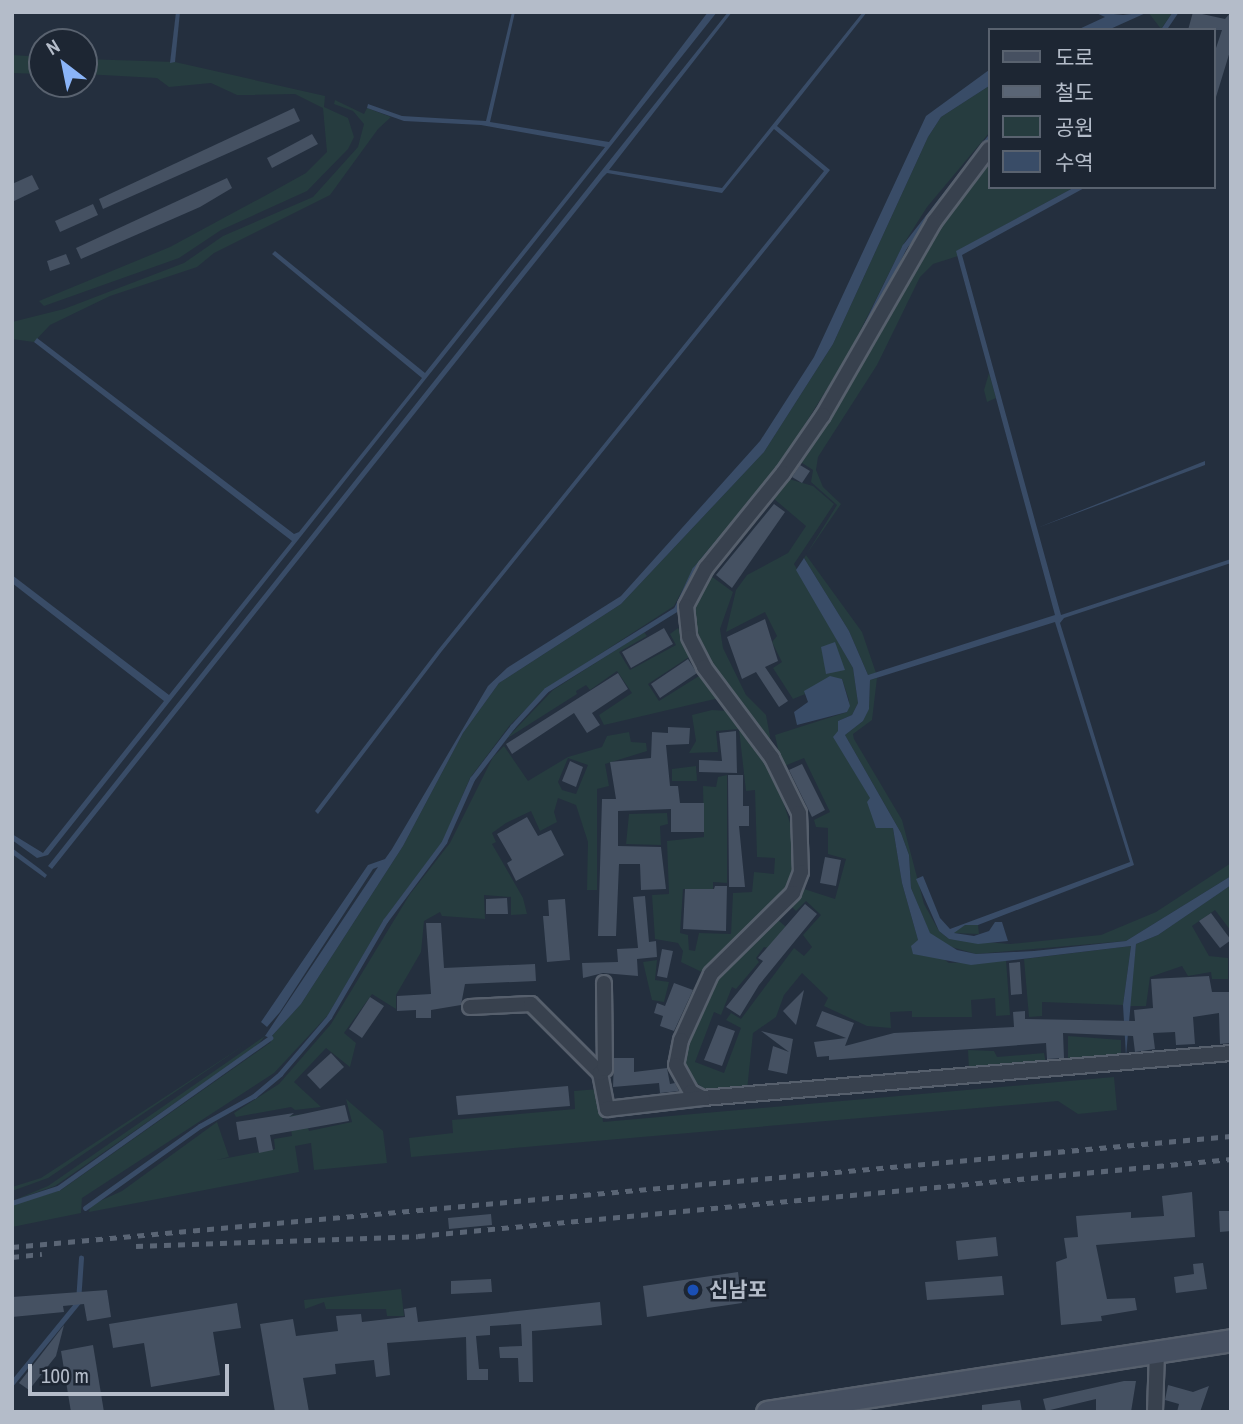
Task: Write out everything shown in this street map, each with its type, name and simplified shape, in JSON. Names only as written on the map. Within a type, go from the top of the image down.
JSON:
[{"type":"main road","points":[[767,1412],[1231,1340]]},
{"type":"street","points":[[703,1098],[680,1079],[676,1065],[681,1040],[711,974],[793,892],[801,872],[799,813],[772,758],[704,667],[689,637],[686,606],[706,568],[782,474],[823,415],[934,222],[988,150]]},
{"type":"street","points":[[600,1073],[605,1069],[604,983]]},
{"type":"street","points":[[470,1007],[531,1004],[600,1073],[607,1109],[703,1098],[1231,1053]]},
{"type":"street","points":[[1155,1412],[1157,1352]]},
{"type":"green space","points":[[1148,12],[1173,12],[1162,28]]},
{"type":"green space","points":[[12,55],[28,56],[28,74],[12,73]]},
{"type":"green space","points":[[98,59],[175,62],[325,96],[324,107],[348,118],[354,137],[348,149],[307,191],[221,230],[179,258],[44,306],[39,301],[170,247],[270,193],[306,173],[327,152],[323,108],[295,94],[237,95],[211,83],[169,87],[157,78],[98,75]]},
{"type":"green space","points":[[988,87],[988,134],[927,207],[903,245],[848,355],[779,466],[694,568],[674,606],[546,689],[510,725],[470,778],[443,841],[383,921],[328,1015],[274,1073],[82,1198],[81,1213],[12,1227],[12,1205],[61,1190],[271,1042],[270,1038],[301,1004],[403,846],[463,733],[499,683],[621,604],[764,452],[833,344],[928,137],[941,117]]},
{"type":"green space","points":[[335,100],[364,114],[367,108],[391,117],[378,129],[330,195],[214,253],[197,267],[110,296],[50,325],[34,342],[12,339],[12,322],[64,309],[184,263],[223,236],[313,197],[358,147],[364,124],[353,111],[334,104]]},
{"type":"green space","points":[[988,157],[988,189],[1071,189],[957,251],[958,256],[933,264],[920,277],[877,365],[818,457],[816,470],[823,487],[841,504],[806,555],[837,505],[811,482],[813,470],[799,461],[900,281]]},
{"type":"green space","points":[[989,373],[996,398],[987,402],[984,390]]},
{"type":"green space","points":[[789,479],[813,486],[834,504],[794,564],[853,668],[858,703],[852,715],[838,721],[857,774],[893,828],[902,883],[918,940],[949,963],[1006,960],[1010,1015],[996,1016],[995,998],[971,1000],[972,1017],[912,1017],[912,1011],[890,1012],[891,1028],[867,1026],[824,1006],[828,998],[802,973],[784,995],[776,1017],[753,1033],[747,1090],[705,1089],[695,1082],[683,1058],[701,1006],[705,1007],[720,975],[777,919],[786,927],[768,948],[764,947],[756,958],[759,962],[736,989],[732,987],[721,1015],[714,1012],[695,1062],[724,1073],[741,1028],[726,1020],[731,1013],[741,1019],[794,948],[804,956],[812,947],[803,935],[821,915],[806,901],[796,911],[790,905],[801,888],[835,899],[846,859],[828,854],[828,828],[816,827],[814,820],[830,812],[804,758],[782,767],[775,735],[847,712],[849,700],[842,679],[793,699],[773,668],[782,662],[772,642],[777,636],[765,612],[726,632],[736,590],[747,575],[788,553],[806,526],[773,498]]},
{"type":"green space","points":[[806,555],[862,632],[876,673],[868,675],[849,631],[804,558]]},
{"type":"green space","points":[[711,576],[733,592],[720,629],[723,648],[746,695],[766,715],[773,753],[738,710],[692,635],[693,604]]},
{"type":"green space","points":[[678,628],[692,655],[648,684],[659,701],[699,676],[719,698],[604,725],[599,715],[632,693],[617,671],[590,690],[586,685],[576,691],[577,694],[506,739],[553,690],[644,632],[647,636],[619,652],[630,670],[676,645],[670,634]]},
{"type":"green space","points":[[877,678],[872,720],[853,734],[854,739],[902,820],[924,904],[939,931],[949,939],[1010,944],[1101,935],[1156,912],[1231,863],[1231,876],[1126,941],[976,954],[941,944],[930,934],[911,888],[909,855],[901,833],[845,735],[863,721],[869,708],[870,680]]},
{"type":"green space","points":[[712,710],[727,711],[774,773],[797,845],[794,881],[756,927],[706,974],[681,962],[683,951],[678,943],[655,939],[652,895],[669,894],[667,841],[704,837],[703,786],[716,787],[718,777],[727,775],[727,883],[713,882],[713,890],[683,889],[680,933],[688,935],[689,950],[695,951],[699,933],[731,934],[733,893],[752,892],[754,872],[774,874],[775,858],[757,857],[755,790],[746,791],[739,729],[716,731],[718,752],[689,753],[696,741],[692,715]]},
{"type":"green space","points":[[629,732],[631,742],[646,743],[647,751],[605,764],[609,786],[597,789],[597,890],[587,890],[588,842],[576,805],[558,798],[554,812],[557,822],[540,831],[531,811],[506,823],[492,833],[496,842],[492,844],[523,898],[527,914],[511,915],[511,897],[484,895],[485,919],[442,916],[440,912],[424,921],[421,952],[396,995],[396,1009],[372,994],[344,1033],[356,1043],[350,1067],[326,1048],[294,1082],[321,1107],[295,1110],[291,1107],[236,1117],[234,1113],[279,1084],[331,1024],[410,894],[450,843],[493,757],[504,746],[528,781],[568,757],[602,747],[607,736]],"holes":[[[568,758],[588,765],[576,794],[562,790],[558,782]]]},
{"type":"green space","points":[[696,766],[697,781],[672,781],[672,769]]},
{"type":"green space","points":[[667,813],[668,824],[660,826],[661,845],[626,844],[629,814]]},
{"type":"green space","points":[[1231,885],[1231,931],[1215,910],[1192,926],[1209,956],[1228,958],[1228,979],[1212,979],[1211,972],[1188,976],[1182,966],[1150,977],[1146,1006],[1128,1006],[1136,944],[1158,935]]},
{"type":"green space","points":[[964,925],[978,925],[979,934],[953,933]]},
{"type":"green space","points":[[1131,946],[1123,1005],[1042,1002],[1042,1016],[1029,1017],[1024,959]]},
{"type":"green space","points":[[657,960],[655,980],[669,982],[664,1002],[652,1000],[643,962]]},
{"type":"green space","points":[[265,1036],[257,1046],[55,1186],[12,1201],[48,1186]]},
{"type":"green space","points":[[1068,1036],[1121,1040],[1121,1055],[1068,1058]]},
{"type":"green space","points":[[249,1042],[48,1178],[12,1191],[12,1187],[41,1178]]},
{"type":"green space","points":[[968,1050],[994,1051],[997,1057],[1044,1053],[1046,1064],[969,1070]]},
{"type":"green space","points":[[1114,1077],[1117,1110],[1078,1114],[1058,1101],[411,1157],[409,1138],[453,1133],[452,1120],[575,1109],[574,1091],[599,1089],[603,1122]]},
{"type":"green space","points":[[346,1099],[383,1131],[387,1163],[314,1170],[311,1143],[295,1146],[299,1172],[89,1212],[91,1205],[122,1191],[217,1122],[229,1157],[217,1160],[275,1149],[274,1139],[292,1136],[289,1116],[304,1114],[309,1131],[352,1122]]},
{"type":"green space","points":[[401,1289],[404,1316],[387,1316],[386,1309],[326,1309],[324,1302],[305,1309],[304,1300]]},
{"type":"water","points":[[176,12],[180,12],[175,62],[170,63]]},
{"type":"water","points":[[512,12],[515,12],[490,122],[609,142],[708,12],[717,12],[48,855],[37,858],[12,840],[12,834],[43,853],[164,701],[12,583],[12,575],[169,695],[292,541],[34,342],[37,338],[294,534],[299,532],[422,378],[272,254],[275,251],[425,373],[605,147],[481,125],[404,121],[367,108],[368,104],[402,116],[486,121]]},
{"type":"water","points":[[728,12],[732,12],[609,170],[722,188],[863,12],[867,12],[777,126],[830,170],[442,651],[318,814],[315,811],[438,650],[824,171],[774,129],[722,193],[607,173],[603,177],[52,869],[48,866]]},
{"type":"water","points":[[1094,12],[1123,15],[1148,12],[1112,28],[1081,28],[1105,17]]},
{"type":"water","points":[[988,71],[988,87],[941,117],[928,137],[833,344],[764,452],[621,604],[499,683],[463,733],[403,846],[301,1004],[270,1038],[265,1036],[378,867],[373,869],[280,1012],[267,1027],[261,1022],[368,865],[385,859],[392,849],[488,686],[507,668],[621,596],[760,441],[814,357],[926,116]]},
{"type":"water","points":[[1071,189],[1082,189],[962,255],[1061,615],[1231,559],[1231,563],[1064,618],[1060,623],[1134,865],[978,925],[965,925],[954,933],[974,936],[989,931],[995,922],[1002,922],[1008,941],[978,944],[949,939],[939,931],[916,879],[923,876],[940,918],[950,929],[1130,862],[1055,622],[870,680],[869,709],[863,721],[845,735],[901,833],[909,855],[911,888],[930,933],[957,950],[976,954],[1034,951],[1126,941],[1231,876],[1231,885],[1158,935],[1136,944],[1126,1056],[1123,1005],[1131,946],[971,965],[913,954],[911,946],[918,940],[902,883],[893,828],[876,828],[867,802],[870,798],[833,737],[838,731],[838,721],[852,715],[858,703],[853,668],[796,570],[804,558],[849,631],[868,675],[1055,615],[956,251]]},
{"type":"water","points":[[1205,461],[1205,465],[1037,528]]},
{"type":"water","points":[[835,642],[845,670],[826,674],[821,647]]},
{"type":"water","points":[[830,676],[842,679],[850,706],[847,712],[797,725],[794,712],[808,702],[804,691]]},
{"type":"water","points":[[12,848],[47,875],[45,878],[12,854]]},
{"type":"building","points":[[1193,12],[1225,19],[1231,12],[1231,48],[1216,97],[1215,51],[1222,30],[1189,28]]},
{"type":"building","points":[[294,108],[300,121],[103,209],[99,199]]},
{"type":"building","points":[[312,134],[318,144],[272,168],[267,158]]},
{"type":"building","points":[[32,175],[39,189],[12,202],[12,184]]},
{"type":"building","points":[[227,178],[232,188],[200,207],[81,259],[76,248]]},
{"type":"building","points":[[93,204],[98,215],[60,232],[55,221]]},
{"type":"building","points":[[66,254],[70,264],[50,271],[47,261]]},
{"type":"building","points":[[800,465],[810,471],[802,483],[792,477]]},
{"type":"building","points":[[774,504],[785,512],[732,588],[716,575]]},
{"type":"building","points":[[765,619],[778,661],[765,667],[788,701],[779,707],[756,672],[742,679],[727,637]]},
{"type":"building","points":[[664,628],[673,644],[631,668],[622,652]]},
{"type":"building","points":[[688,659],[697,673],[660,698],[651,684]]},
{"type":"building","points":[[618,673],[628,689],[592,713],[600,725],[587,733],[574,713],[512,754],[506,744]]},
{"type":"building","points":[[668,727],[690,728],[689,744],[666,745],[670,786],[678,786],[680,803],[704,803],[704,832],[671,832],[671,809],[618,811],[618,846],[661,847],[666,889],[641,890],[640,864],[619,864],[616,936],[598,936],[602,799],[616,799],[610,762],[651,758],[652,732],[668,733]]},
{"type":"building","points":[[736,731],[737,773],[699,772],[699,760],[722,761],[719,733]]},
{"type":"building","points":[[570,761],[583,767],[576,787],[562,781]]},
{"type":"building","points":[[802,764],[825,810],[812,817],[789,770]]},
{"type":"building","points":[[728,775],[743,775],[743,806],[749,806],[749,826],[739,826],[745,887],[729,887]]},
{"type":"building","points":[[527,817],[538,836],[551,830],[564,855],[516,881],[507,863],[512,860],[497,834]]},
{"type":"building","points":[[825,857],[841,860],[836,886],[820,883]]},
{"type":"building","points":[[715,886],[727,886],[726,931],[683,929],[685,889],[714,889]]},
{"type":"building","points":[[645,896],[649,942],[656,941],[657,957],[637,959],[638,976],[603,973],[583,978],[582,963],[618,962],[617,949],[638,948],[633,897]]},
{"type":"building","points":[[507,898],[508,914],[486,914],[486,899]]},
{"type":"building","points":[[565,899],[570,960],[547,962],[543,916],[549,916],[548,900]]},
{"type":"building","points":[[805,904],[817,914],[759,985],[740,1016],[726,1007],[763,961],[758,958]]},
{"type":"building","points":[[1211,913],[1231,940],[1220,948],[1199,921]]},
{"type":"building","points":[[426,923],[441,923],[444,968],[535,964],[536,981],[465,984],[461,1005],[431,1010],[431,1018],[416,1018],[416,1010],[397,1011],[397,996],[431,994]]},
{"type":"building","points":[[662,949],[673,951],[667,978],[657,976]]},
{"type":"building","points":[[1020,962],[1022,994],[1011,995],[1009,963]]},
{"type":"building","points":[[1209,976],[1212,992],[1231,992],[1231,1043],[1220,1044],[1219,1013],[1193,1017],[1195,1044],[1176,1045],[1175,1032],[1153,1033],[1155,1049],[1135,1052],[1133,1036],[1063,1033],[1064,1058],[1047,1059],[1046,1043],[829,1060],[829,1056],[817,1057],[814,1042],[846,1038],[816,1026],[822,1011],[854,1023],[845,1046],[894,1033],[1014,1027],[1013,1012],[1025,1011],[1025,1019],[1135,1021],[1134,1010],[1153,1008],[1151,979]]},
{"type":"building","points":[[674,983],[693,990],[674,1031],[660,1026],[663,1016],[654,1013],[657,1003],[665,1006]]},
{"type":"building","points":[[804,990],[799,1013],[796,1025],[783,1011]]},
{"type":"building","points":[[370,997],[384,1006],[362,1038],[349,1029]]},
{"type":"building","points":[[718,1025],[735,1031],[722,1066],[704,1060]]},
{"type":"building","points":[[761,1031],[793,1039],[787,1074],[768,1070],[773,1046],[789,1052]]},
{"type":"building","points":[[331,1053],[344,1067],[320,1089],[307,1075]]},
{"type":"building","points":[[614,1058],[634,1058],[634,1072],[667,1068],[670,1084],[675,1083],[679,1091],[660,1093],[659,1083],[613,1087]]},
{"type":"building","points":[[568,1086],[570,1106],[458,1115],[456,1096]]},
{"type":"building","points":[[345,1105],[349,1121],[270,1135],[273,1150],[259,1153],[256,1137],[239,1140],[236,1122],[294,1113],[289,1117]]},
{"type":"building","points":[[1192,1192],[1195,1237],[1096,1245],[1107,1299],[1135,1298],[1137,1310],[1101,1316],[1102,1321],[1061,1325],[1056,1262],[1067,1258],[1064,1238],[1078,1237],[1076,1216],[1131,1212],[1131,1218],[1164,1216],[1162,1196]]},
{"type":"building","points":[[1219,1211],[1231,1211],[1231,1231],[1220,1232]]},
{"type":"building","points":[[491,1214],[492,1225],[449,1229],[448,1218]]},
{"type":"building","points":[[996,1237],[998,1256],[958,1260],[956,1241]]},
{"type":"building","points":[[1203,1263],[1207,1289],[1176,1293],[1174,1277],[1194,1274],[1193,1264]]},
{"type":"building","points":[[738,1272],[742,1303],[647,1317],[643,1286]]},
{"type":"building","points":[[1002,1276],[1004,1295],[927,1300],[925,1282]]},
{"type":"building","points":[[491,1279],[492,1292],[451,1294],[451,1281]]},
{"type":"building","points":[[107,1290],[111,1317],[87,1321],[84,1304],[63,1306],[64,1312],[12,1317],[12,1297]]},
{"type":"building","points":[[600,1302],[602,1325],[532,1331],[533,1382],[519,1382],[518,1358],[500,1358],[499,1347],[522,1346],[521,1324],[490,1326],[490,1335],[476,1336],[479,1369],[488,1369],[488,1380],[467,1380],[466,1337],[387,1343],[390,1375],[376,1377],[374,1360],[335,1364],[336,1374],[303,1378],[309,1412],[275,1412],[260,1324],[293,1319],[296,1336],[338,1331],[336,1316],[361,1314],[362,1322],[405,1317],[404,1309],[416,1307],[418,1322]]},
{"type":"building","points":[[237,1303],[241,1328],[213,1332],[220,1375],[151,1387],[144,1343],[113,1348],[109,1324]]},
{"type":"building","points":[[64,1325],[56,1356],[29,1390],[19,1383]]},
{"type":"building","points":[[93,1345],[104,1412],[71,1412],[61,1351]]},
{"type":"building","points":[[1124,1381],[1136,1381],[1131,1412],[1096,1412],[1096,1399],[1046,1411],[1043,1399]]},
{"type":"building","points":[[1168,1385],[1193,1392],[1209,1386],[1200,1412],[1177,1412],[1179,1404],[1165,1400]]},
{"type":"building","points":[[1020,1400],[1022,1412],[982,1412],[982,1405]]},
{"type":"waterway","points":[[1164,28],[1175,12]]},
{"type":"waterway","points":[[858,341],[904,247],[988,139]]},
{"type":"waterway","points":[[85,1208],[200,1126],[254,1096],[280,1074],[329,1017],[385,921],[444,842],[472,779],[512,727],[546,690],[676,609],[694,570],[724,534]]},
{"type":"waterway","points":[[12,1203],[58,1188],[270,1038]]},
{"type":"waterway","points":[[12,1383],[78,1302],[81,1258]]},
{"type":"railway","points":[[12,1247],[1231,1136]]},
{"type":"railway","points":[[136,1246],[418,1236],[1231,1159]]},
{"type":"railway","points":[[12,1257],[42,1254]]},
{"type":"place","name":"신남포","points":[[693,1290]]}]
